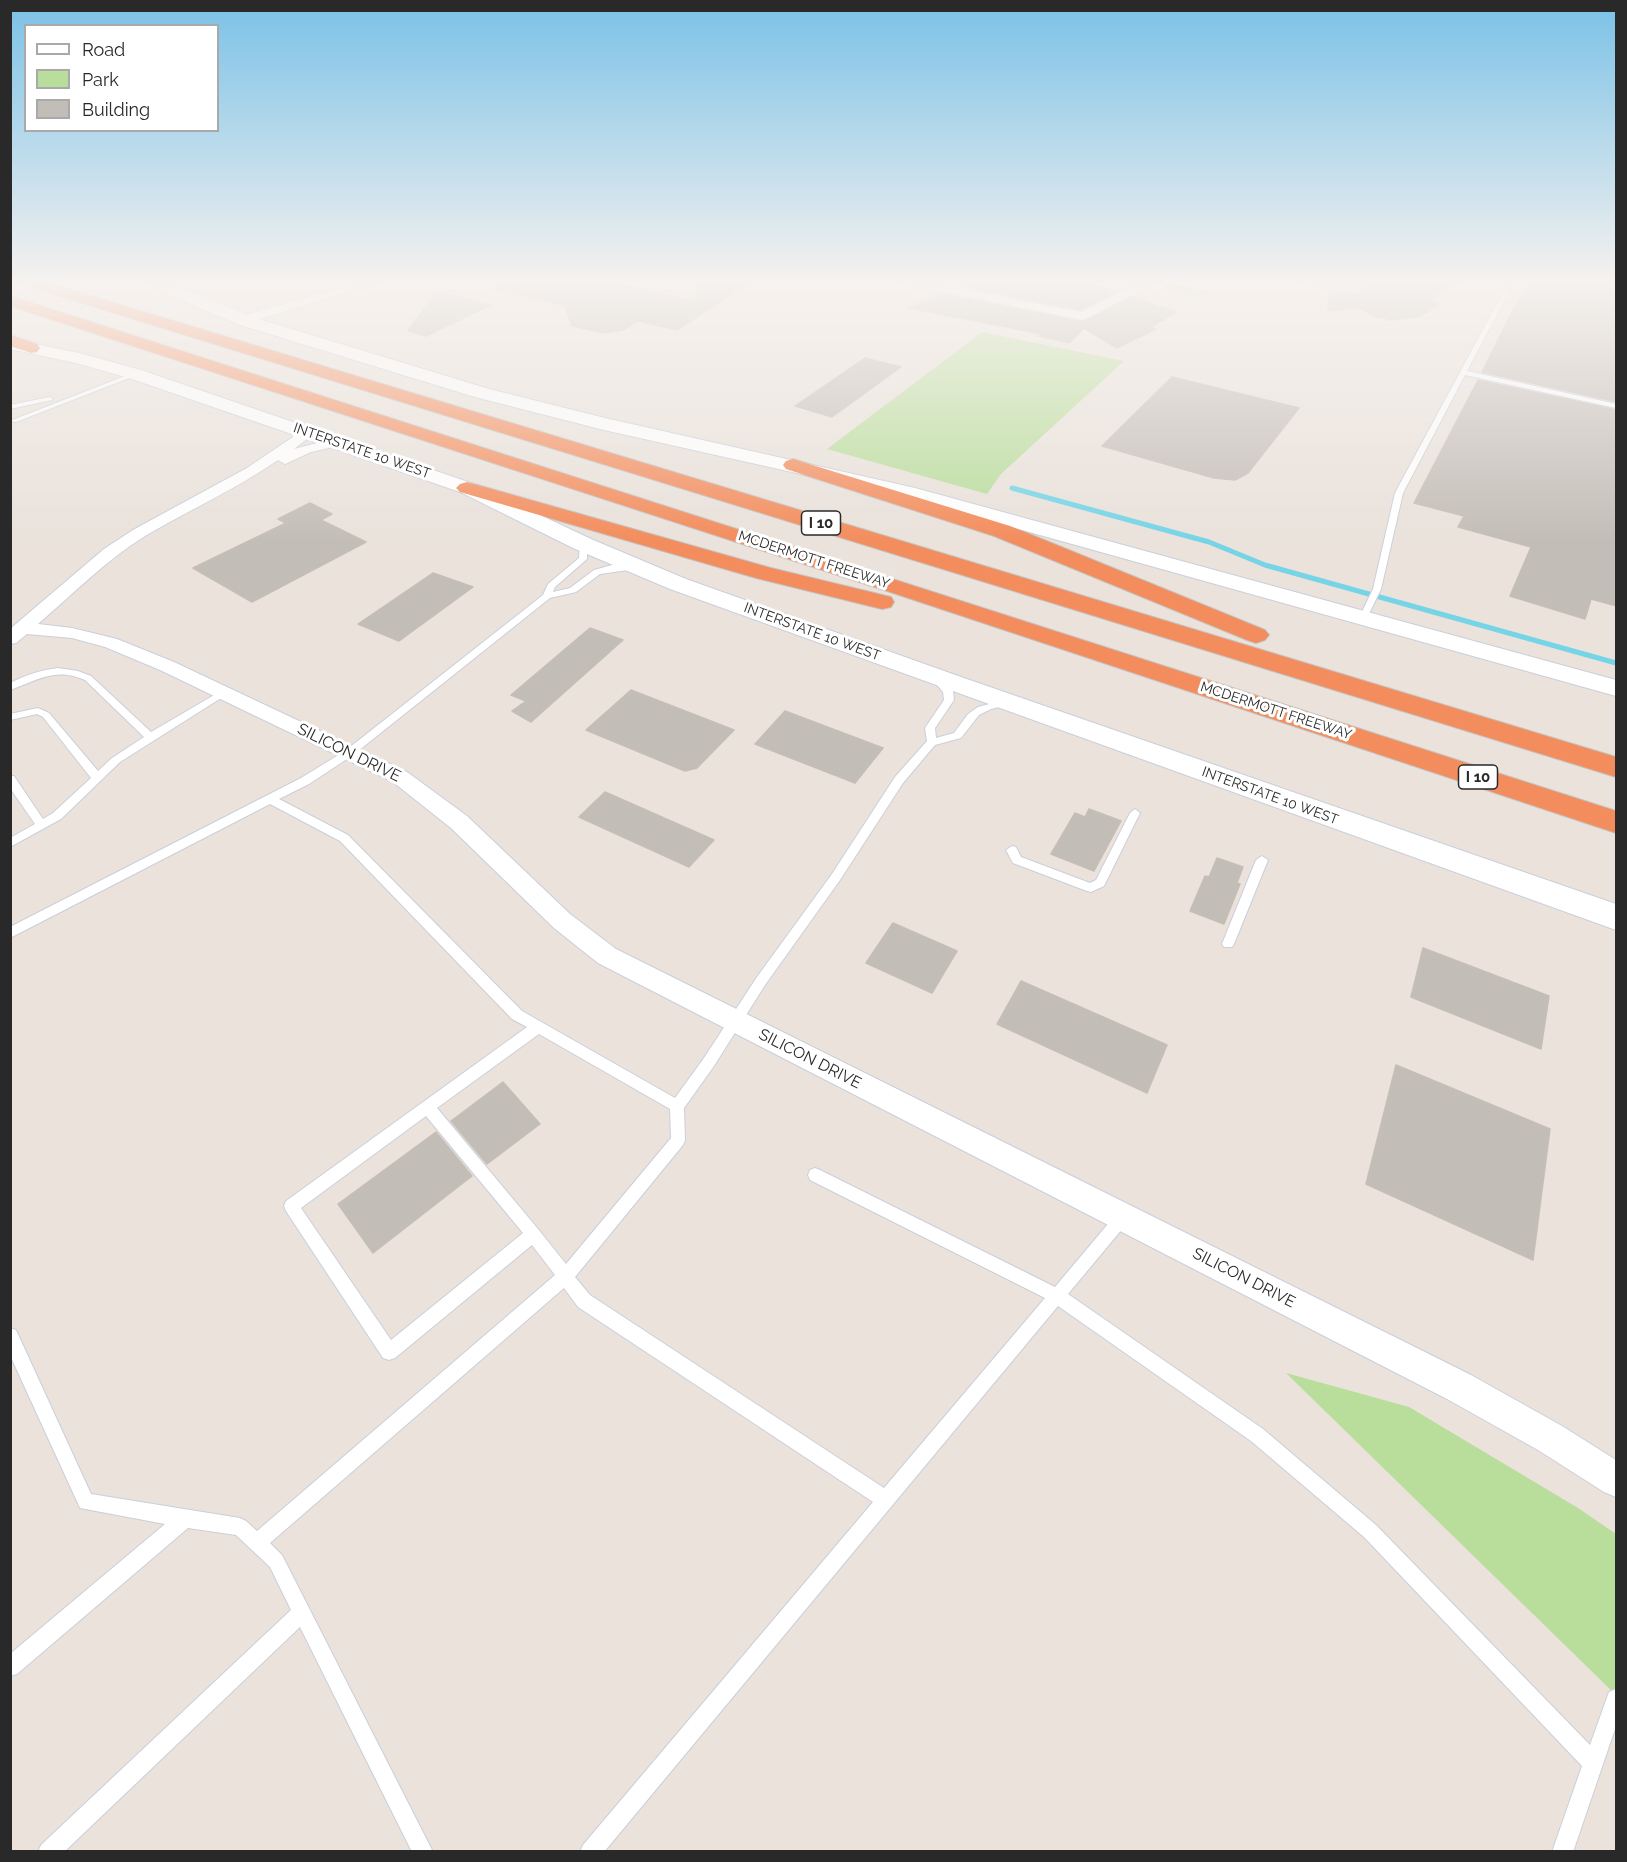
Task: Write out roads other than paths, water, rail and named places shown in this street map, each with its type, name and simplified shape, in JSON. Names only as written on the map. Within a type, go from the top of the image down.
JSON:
[{"type":"highway","name":"MCDERMOTT FREEWAY","points":[[218,368],[884,582],[1617,822]]},
{"type":"highway","name":"I 10","points":[[310,368],[1617,767]]},
{"type":"highway","points":[[793,465],[1002,531],[1216,620],[1320,659],[1432,696],[1543,728],[1617,754]]},
{"type":"highway","points":[[467,488],[764,573],[994,632],[1339,732]]},
{"type":"main road","name":"INTERSTATE 10 WEST","points":[[112,368],[338,442],[467,488],[583,544],[635,566],[935,677],[1617,917]]},
{"type":"main road","points":[[400,368],[482,393],[604,424],[909,492],[1366,610],[1617,688]]},
{"type":"street","points":[[15,631],[139,532],[252,471],[300,439],[299,429]]},
{"type":"street","points":[[252,471],[283,461],[306,449],[338,442]]},
{"type":"street","name":"SILICON DRIVE","points":[[15,631],[72,633],[101,639],[166,666],[400,777],[459,822],[562,921],[607,956],[1459,1387],[1550,1438],[1617,1480]]},
{"type":"lane","points":[[1366,610],[1377,589],[1399,493],[1465,368]]},
{"type":"lane","points":[[12,422],[17,416],[10,408],[62,395],[129,372]]},
{"type":"lane","points":[[12,422],[129,372]]},
{"type":"lane","points":[[1463,372],[1617,406]]},
{"type":"lane","points":[[547,596],[551,586],[583,560],[583,544]]},
{"type":"lane","points":[[10,933],[305,781],[349,753],[547,596],[573,590],[597,572],[635,566]]},
{"type":"lane","points":[[10,687],[47,671],[78,672],[88,678],[150,737]]},
{"type":"lane","points":[[932,742],[930,728],[949,700],[948,691],[935,677]]},
{"type":"lane","points":[[10,843],[42,826],[98,779],[116,760],[224,693]]},
{"type":"lane","points":[[257,1543],[566,1276],[678,1140],[677,1106],[709,1062],[760,981],[836,877],[899,780],[932,742],[957,736],[972,714],[980,708],[1006,702]]},
{"type":"lane","points":[[10,717],[38,711],[46,715],[98,779]]},
{"type":"lane","points":[[10,779],[42,826]]},
{"type":"lane","points":[[270,799],[344,838],[517,1015],[677,1106]]},
{"type":"lane","points":[[1012,850],[1017,860],[1091,888],[1100,883],[1135,813]]},
{"type":"lane","points":[[1228,944],[1262,860]]},
{"type":"lane","points":[[533,1234],[389,1352],[291,1206],[538,1027]]},
{"type":"lane","points":[[427,1107],[533,1234],[584,1300],[886,1500]]},
{"type":"lane","points":[[815,1175],[1057,1296],[1257,1435],[1370,1531],[1593,1763]]},
{"type":"lane","points":[[590,1851],[1123,1217]]},
{"type":"lane","points":[[10,1336],[86,1502],[240,1527],[276,1561],[423,1851]]},
{"type":"lane","points":[[10,1667],[186,1518]]},
{"type":"lane","points":[[48,1851],[301,1612]]},
{"type":"lane","points":[[1562,1851],[1617,1699]]},
{"type":"waterway","points":[[1012,488],[1209,542],[1265,565],[1616,663]]}]
